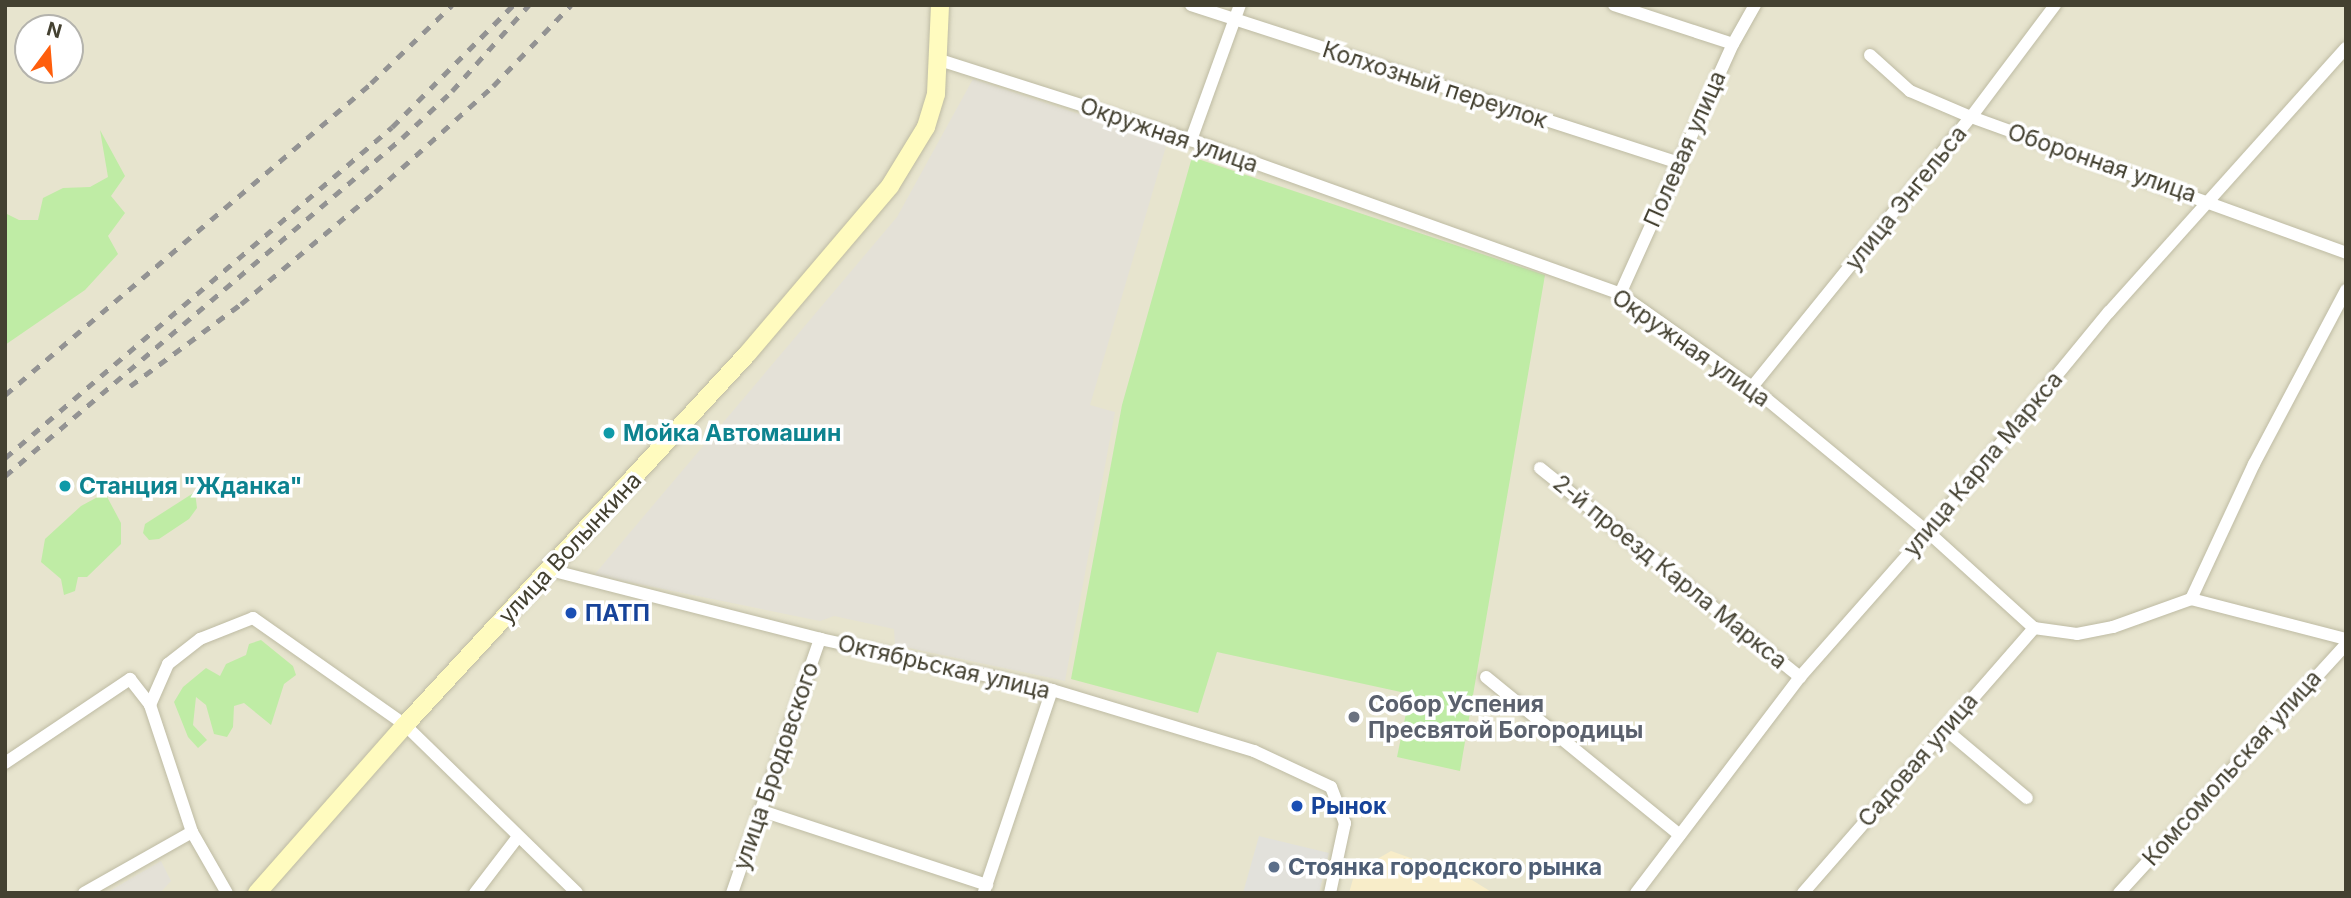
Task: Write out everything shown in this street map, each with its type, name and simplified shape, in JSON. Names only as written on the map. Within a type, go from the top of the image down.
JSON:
[{"type":"street","name":"улица Волынкина","points":[[257,893],[405,724],[748,353],[890,186],[926,127],[940,60],[940,5]]},
{"type":"street","name":"Колхозный переулок","points":[[1191,5],[1679,163]]},
{"type":"street","points":[[1191,140],[1240,5]]},
{"type":"street","points":[[1614,5],[1733,44]]},
{"type":"street","name":"Полевая улица","points":[[1619,294],[1733,44],[1755,5]]},
{"type":"street","name":"улица Энгельса","points":[[1752,387],[1971,117],[2055,5]]},
{"type":"street","name":"улица Карла Маркса","points":[[1636,893],[1800,677],[1928,532],[2109,312],[2346,48]]},
{"type":"street","name":"Оборонная улица","points":[[1870,55],[1910,91],[1971,117],[2210,201],[2346,253]]},
{"type":"street","name":"Окружная улица","points":[[940,60],[1191,140],[1619,294],[1752,387],[1928,532],[2034,628]]},
{"type":"street","points":[[2191,599],[2254,464],[2346,290]]},
{"type":"street","name":"2-й проезд Карла Маркса","points":[[1540,468],[1800,677]]},
{"type":"street","name":"Октябрьская улица","points":[[550,570],[820,639],[1052,690],[1254,751],[1331,787],[1345,823],[1330,893]]},
{"type":"street","points":[[2034,628],[2077,634],[2113,627],[2191,599],[2346,641]]},
{"type":"street","points":[[150,705],[168,664],[200,639],[253,618],[405,724],[517,838],[577,893]]},
{"type":"street","name":"Садовая улица","points":[[1802,893],[2034,628]]},
{"type":"street","name":"улица Бродовского","points":[[732,893],[820,639]]},
{"type":"street","name":"Комсомольская улица","points":[[2119,893],[2346,641]]},
{"type":"street","points":[[1486,677],[1680,835]]},
{"type":"street","points":[[5,764],[130,679],[150,705],[192,832],[227,893]]},
{"type":"street","points":[[762,811],[986,889],[1052,690]]},
{"type":"street","points":[[1945,729],[2027,799]]},
{"type":"street","points":[[84,893],[192,832]]},
{"type":"street","points":[[475,893],[517,838]]},
{"type":"shaded area","points":[[5,5],[2346,5],[2346,893],[5,893]]},
{"type":"shaded area","name":"ПАТП","points":[[973,79],[1167,143],[1090,405],[1115,412],[1065,681],[895,645],[894,629],[834,616],[820,621],[594,575],[897,217]]},
{"type":"shaded area","points":[[1259,836],[1329,853],[1319,893],[1243,893]]},
{"type":"shaded area","points":[[1391,851],[1472,880],[1493,893],[1349,893],[1355,872]]},
{"type":"shaded area","points":[[161,861],[171,881],[160,893],[106,893]]},
{"type":"green space","points":[[100,130],[125,176],[111,196],[125,213],[108,236],[118,254],[85,290],[5,345],[5,213],[19,220],[38,220],[43,198],[63,188],[90,187],[108,177]]},
{"type":"green space","points":[[1192,157],[1545,275],[1460,771],[1397,757],[1410,694],[1217,652],[1198,713],[1071,679],[1122,405]]},
{"type":"green space","points":[[195,492],[197,508],[189,519],[159,539],[149,540],[143,533],[145,524]]},
{"type":"green space","points":[[105,493],[121,523],[121,544],[87,577],[78,577],[75,591],[64,595],[61,579],[41,562],[45,539],[81,506]]},
{"type":"green space","points":[[261,640],[293,666],[296,675],[284,684],[271,725],[244,703],[234,706],[233,727],[227,737],[214,734],[206,705],[196,697],[193,725],[207,740],[198,748],[188,737],[174,702],[183,687],[206,668],[220,676],[226,664],[246,655],[249,644]]},
{"type":"railway","points":[[5,395],[371,83],[452,5]]},
{"type":"railway","points":[[5,458],[392,127],[513,5]]},
{"type":"railway","points":[[5,476],[402,138],[452,91],[529,5]]},
{"type":"railway","points":[[130,386],[241,304],[375,192],[493,86],[571,5]]},
{"type":"place","name":"Мойка Автомашин","points":[[609,433]]},
{"type":"place","name":"Станция \"Жданка\"","points":[[65,486]]},
{"type":"place","name":"ПАТП","points":[[571,613]]},
{"type":"place","name":"Собор Успения Пресвятой Богородицы","points":[[1354,717]]},
{"type":"place","name":"Рынок","points":[[1297,806]]},
{"type":"place","name":"Cтоянка городского рынка","points":[[1274,867]]}]
